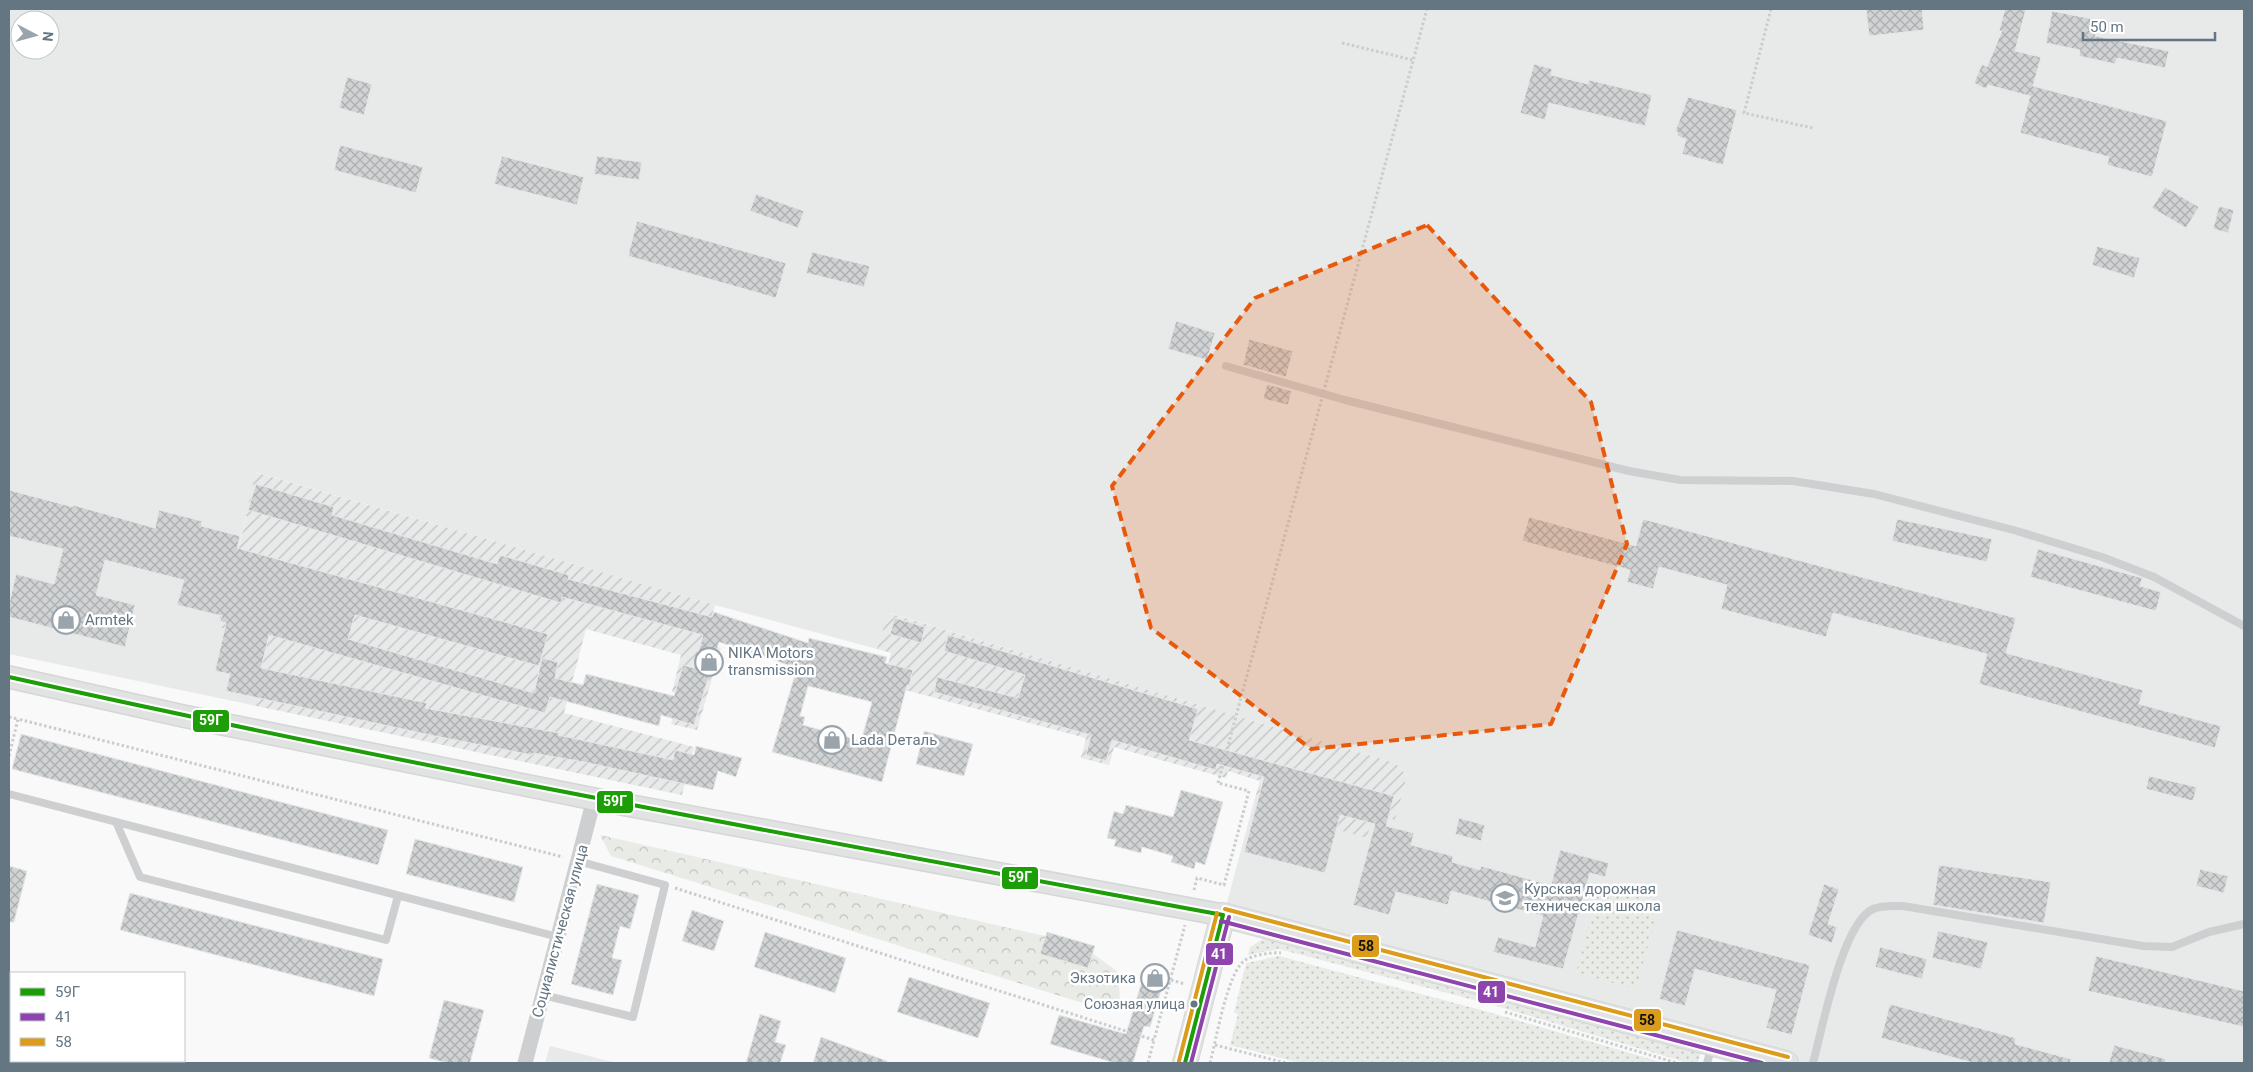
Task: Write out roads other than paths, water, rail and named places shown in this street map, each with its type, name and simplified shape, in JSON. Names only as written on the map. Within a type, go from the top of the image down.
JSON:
[{"type":"main road","points":[[9,677],[183,716],[594,799],[1222,915],[1710,1054],[1786,1063]]},
{"type":"main road","points":[[1185,1063],[1222,915]]},
{"type":"street","name":"Социалистическая улица","points":[[525,1063],[594,799]]},
{"type":"lane","points":[[1226,366],[1345,400],[1629,471],[1680,480],[1793,480],[1874,494],[2018,531],[2102,556],[2154,577],[2244,626]]},
{"type":"lane","points":[[9,794],[558,937]]},
{"type":"lane","points":[[116,822],[140,877],[386,940],[398,896]]},
{"type":"lane","points":[[543,995],[633,1017],[665,885],[578,860]]},
{"type":"lane","points":[[1813,1063],[1843,951],[1860,919],[1873,909],[1903,906],[2143,946],[2172,947],[2209,932],[2244,924]]},
{"type":"place","name":"Armtek","points":[[66,620]]},
{"type":"place","name":"NIKA Motors transmission","points":[[709,662]]},
{"type":"place","name":"Lada Dеталь","points":[[832,740]]},
{"type":"place","name":"Курская дорожная техническая школа","points":[[1505,898]]},
{"type":"place","name":"Экзотика","points":[[1155,978]]},
{"type":"place","name":"Союзная улица","points":[[1194,1004]]}]
